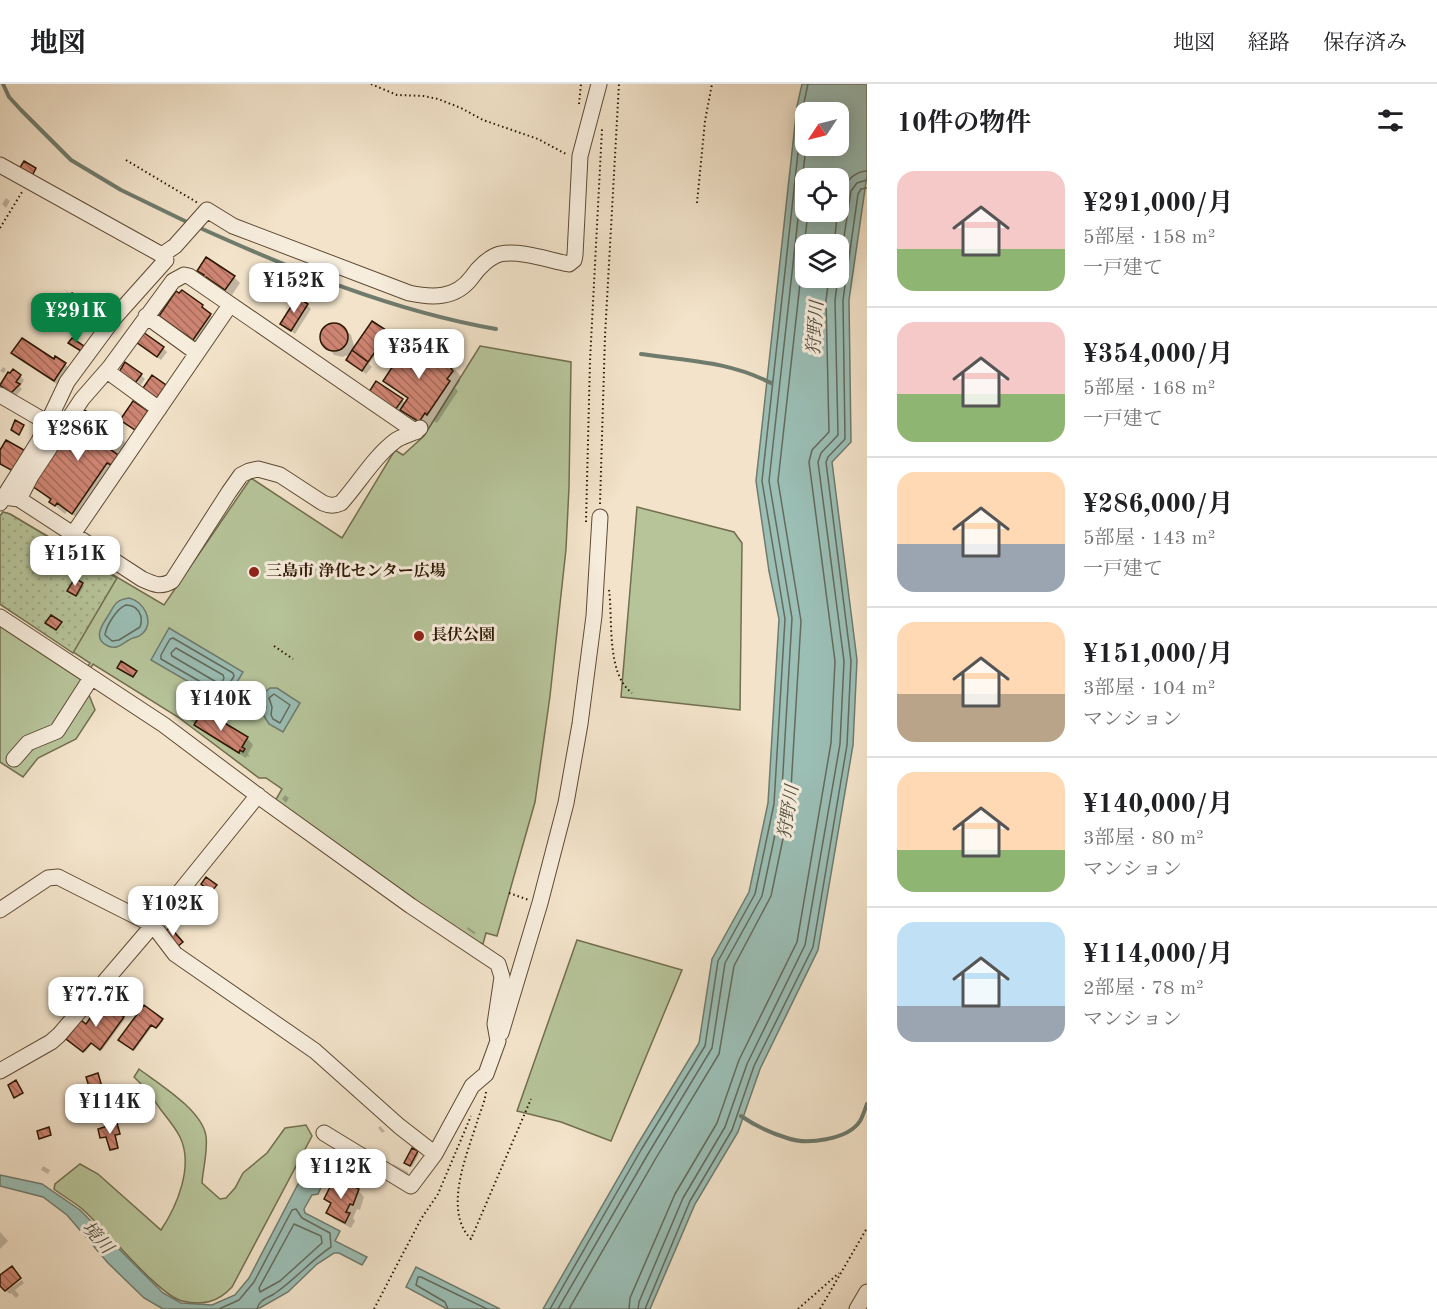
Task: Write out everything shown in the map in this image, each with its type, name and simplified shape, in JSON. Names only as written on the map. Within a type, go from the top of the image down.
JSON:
[{"type":"street","points":[[162,255],[181,240],[205,212],[233,226],[409,293],[439,297],[452,293],[465,284],[480,267],[501,254],[521,254],[571,263],[575,255],[580,156],[599,84]]},
{"type":"street","points":[[0,165],[162,255],[166,260],[115,317],[67,381],[8,499]]},
{"type":"street","points":[[184,275],[189,276],[418,430],[395,441],[375,460],[341,503],[336,505],[330,506],[323,503],[280,475],[258,470],[241,475],[172,581],[167,584],[158,585],[142,579],[73,534],[8,499],[31,476],[77,407],[107,371],[173,280],[184,275]]},
{"type":"street","points":[[73,534],[230,305]]},
{"type":"street","points":[[146,316],[197,353]]},
{"type":"street","points":[[107,371],[159,409]]},
{"type":"street","points":[[0,395],[48,423]]},
{"type":"street","points":[[324,1133],[411,1186],[435,1154],[472,1086],[486,1074],[498,1041],[534,901],[566,803],[580,724],[594,616],[600,517]]},
{"type":"street","points":[[0,617],[164,724],[411,906],[498,964],[502,977],[495,1024],[498,1041]]},
{"type":"street","points":[[14,759],[28,743],[57,731],[91,678]]},
{"type":"street","points":[[0,1071],[51,1042],[59,1035],[153,925],[258,795]]},
{"type":"street","points":[[0,910],[48,878],[58,877],[153,925],[175,954],[315,1051],[399,1126],[435,1154]]},
{"type":"street","points":[[857,1309],[867,1292]]},
{"type":"path","points":[[371,84],[397,95],[438,99],[483,120],[538,138],[567,155],[580,156]]},
{"type":"path","points":[[600,517],[605,336],[619,84]]},
{"type":"path","points":[[697,203],[705,121],[712,84]]},
{"type":"path","points":[[585,524],[590,361],[602,119]]},
{"type":"path","points":[[126,160],[191,198],[205,212]]},
{"type":"path","points":[[0,228],[28,182]]},
{"type":"path","points":[[608,582],[615,665],[623,684],[632,693]]},
{"type":"path","points":[[274,646],[293,659]]},
{"type":"path","points":[[509,893],[534,901],[526,909]]},
{"type":"path","points":[[486,1074],[485,1096],[461,1174],[457,1204],[460,1224],[471,1239],[531,1099]]},
{"type":"path","points":[[374,1309],[421,1220],[438,1194],[473,1113]]},
{"type":"path","points":[[820,1309],[867,1228]]},
{"type":"path","points":[[798,1309],[842,1271]]},
{"type":"green space","name":"長伏公園","points":[[480,346],[571,362],[566,549],[550,696],[535,802],[497,936],[486,933],[483,944],[473,940],[362,865],[275,801],[282,789],[266,778],[259,778],[178,717],[93,664],[79,687],[89,695],[95,710],[76,739],[38,758],[23,777],[0,762],[0,626],[80,679],[90,663],[0,604],[0,516],[3,512],[164,605],[251,478],[342,538],[395,450],[403,455],[424,436]]},
{"type":"green space","points":[[637,507],[734,532],[742,543],[740,710],[621,697]]},
{"type":"green space","points":[[3,512],[117,578],[73,653],[0,604],[0,516]]},
{"type":"green space","points":[[577,940],[682,970],[611,1141],[561,1122],[517,1111]]},
{"type":"green space","points":[[139,1069],[179,1098],[203,1126],[206,1136],[206,1154],[202,1183],[220,1199],[226,1198],[235,1188],[243,1173],[267,1153],[285,1128],[306,1125],[312,1136],[232,1287],[210,1302],[182,1301],[159,1287],[91,1217],[54,1189],[55,1184],[80,1164],[98,1174],[161,1230],[173,1209],[182,1185],[184,1148],[173,1126],[134,1077]]},
{"type":"water","name":"狩野川","points":[[802,84],[867,84],[867,175],[849,300],[851,442],[832,462],[857,660],[853,745],[818,950],[760,1069],[738,1132],[695,1204],[650,1309],[543,1309],[699,1043],[712,959],[749,892],[768,803],[779,619],[769,571],[756,481],[795,124],[795,156],[849,156],[849,102],[798,102]]},
{"type":"water","points":[[129,598],[139,603],[146,613],[148,624],[146,629],[140,635],[119,646],[108,646],[101,641],[102,626],[117,603]]},
{"type":"water","points":[[169,628],[243,672],[225,703],[151,660]]},
{"type":"water","points":[[270,688],[277,688],[300,703],[283,732],[269,724],[264,716],[266,707],[262,698]]},
{"type":"water","name":"境川","points":[[0,1175],[42,1184],[80,1210],[163,1293],[181,1303],[212,1305],[235,1295],[249,1278],[298,1184],[310,1178],[324,1181],[318,1194],[312,1195],[304,1209],[305,1213],[340,1231],[335,1241],[367,1257],[362,1265],[339,1253],[334,1253],[317,1264],[288,1292],[258,1309],[163,1309],[144,1298],[108,1263],[67,1215],[43,1197],[0,1186]]},
{"type":"water","points":[[416,1267],[500,1309],[447,1309],[406,1287]]},
{"type":"building","points":[[24,161],[36,168],[32,176],[19,169]]},
{"type":"building","points":[[206,257],[235,276],[225,290],[206,277],[205,279],[202,277],[204,275],[197,271]]},
{"type":"building","points":[[182,290],[203,305],[202,307],[211,314],[193,340],[159,316],[176,291],[179,293]]},
{"type":"building","points":[[72,293],[92,306],[87,313],[71,302],[69,299]]},
{"type":"building","points":[[297,297],[308,304],[291,331],[280,324]]},
{"type":"building","points":[[372,321],[389,332],[368,362],[352,350]]},
{"type":"building","points":[[334,323],[344,327],[348,337],[344,347],[334,351],[324,347],[320,337],[324,327]]},
{"type":"building","points":[[143,332],[164,347],[157,357],[136,342]]},
{"type":"building","points":[[22,338],[54,359],[55,356],[66,363],[54,381],[11,353]]},
{"type":"building","points":[[72,338],[84,346],[81,351],[68,343]]},
{"type":"building","points":[[410,340],[453,366],[451,369],[453,371],[447,379],[450,381],[427,415],[425,413],[419,422],[400,410],[408,398],[383,381]]},
{"type":"building","points":[[352,350],[368,362],[362,371],[346,360]]},
{"type":"building","points":[[125,362],[142,374],[135,383],[119,372]]},
{"type":"building","points":[[13,369],[21,375],[16,382],[20,384],[11,393],[0,385],[8,372],[10,373]]},
{"type":"building","points":[[152,375],[166,385],[157,398],[143,388]]},
{"type":"building","points":[[376,381],[403,399],[395,410],[369,392]]},
{"type":"building","points":[[133,401],[148,411],[135,430],[120,420]]},
{"type":"building","points":[[84,410],[109,424],[107,426],[120,435],[110,449],[118,455],[111,465],[107,463],[72,514],[57,503],[55,506],[49,502],[51,499],[32,486]]},
{"type":"building","points":[[15,420],[24,425],[19,435],[11,430]]},
{"type":"building","points":[[6,440],[24,450],[13,471],[0,464],[0,450]]},
{"type":"building","points":[[75,578],[83,583],[76,596],[67,591]]},
{"type":"building","points":[[51,615],[62,622],[56,630],[45,623]]},
{"type":"building","points":[[121,661],[137,671],[133,677],[117,668]]},
{"type":"building","points":[[203,710],[248,737],[242,747],[245,749],[243,752],[240,750],[239,753],[194,725]]},
{"type":"building","points":[[206,877],[217,885],[211,892],[201,884]]},
{"type":"building","points":[[170,927],[183,942],[177,947],[164,933]]},
{"type":"building","points":[[102,1001],[124,1017],[100,1050],[91,1043],[83,1052],[66,1039],[81,1020],[86,1024]]},
{"type":"building","points":[[144,1005],[163,1019],[156,1028],[151,1025],[133,1050],[118,1040]]},
{"type":"building","points":[[98,1073],[102,1087],[90,1090],[86,1077]]},
{"type":"building","points":[[16,1080],[23,1093],[14,1098],[8,1085]]},
{"type":"building","points":[[117,1123],[120,1134],[115,1135],[118,1148],[110,1150],[106,1137],[100,1138],[98,1129]]},
{"type":"building","points":[[49,1127],[51,1135],[39,1139],[37,1131]]},
{"type":"building","points":[[412,1148],[418,1151],[410,1166],[404,1163]]},
{"type":"building","points":[[342,1180],[359,1189],[353,1205],[350,1204],[346,1212],[350,1213],[345,1223],[326,1213],[331,1203],[324,1199],[331,1185],[338,1189]]},
{"type":"building","points":[[12,1266],[21,1278],[5,1291],[0,1286],[0,1275]]},
{"type":"waterway","points":[[3,84],[9,97],[71,160],[121,190],[191,224]]},
{"type":"waterway","points":[[198,227],[270,259],[381,300],[419,312],[496,329]]},
{"type":"waterway","points":[[641,354],[723,366],[771,383]]},
{"type":"waterway","points":[[741,1116],[775,1134],[795,1140],[815,1141],[846,1133],[861,1119],[867,1104]]},
{"type":"place","name":"三島市 浄化センター広場","points":[[254,572]]},
{"type":"place","name":"長伏公園","points":[[419,636]]}]
